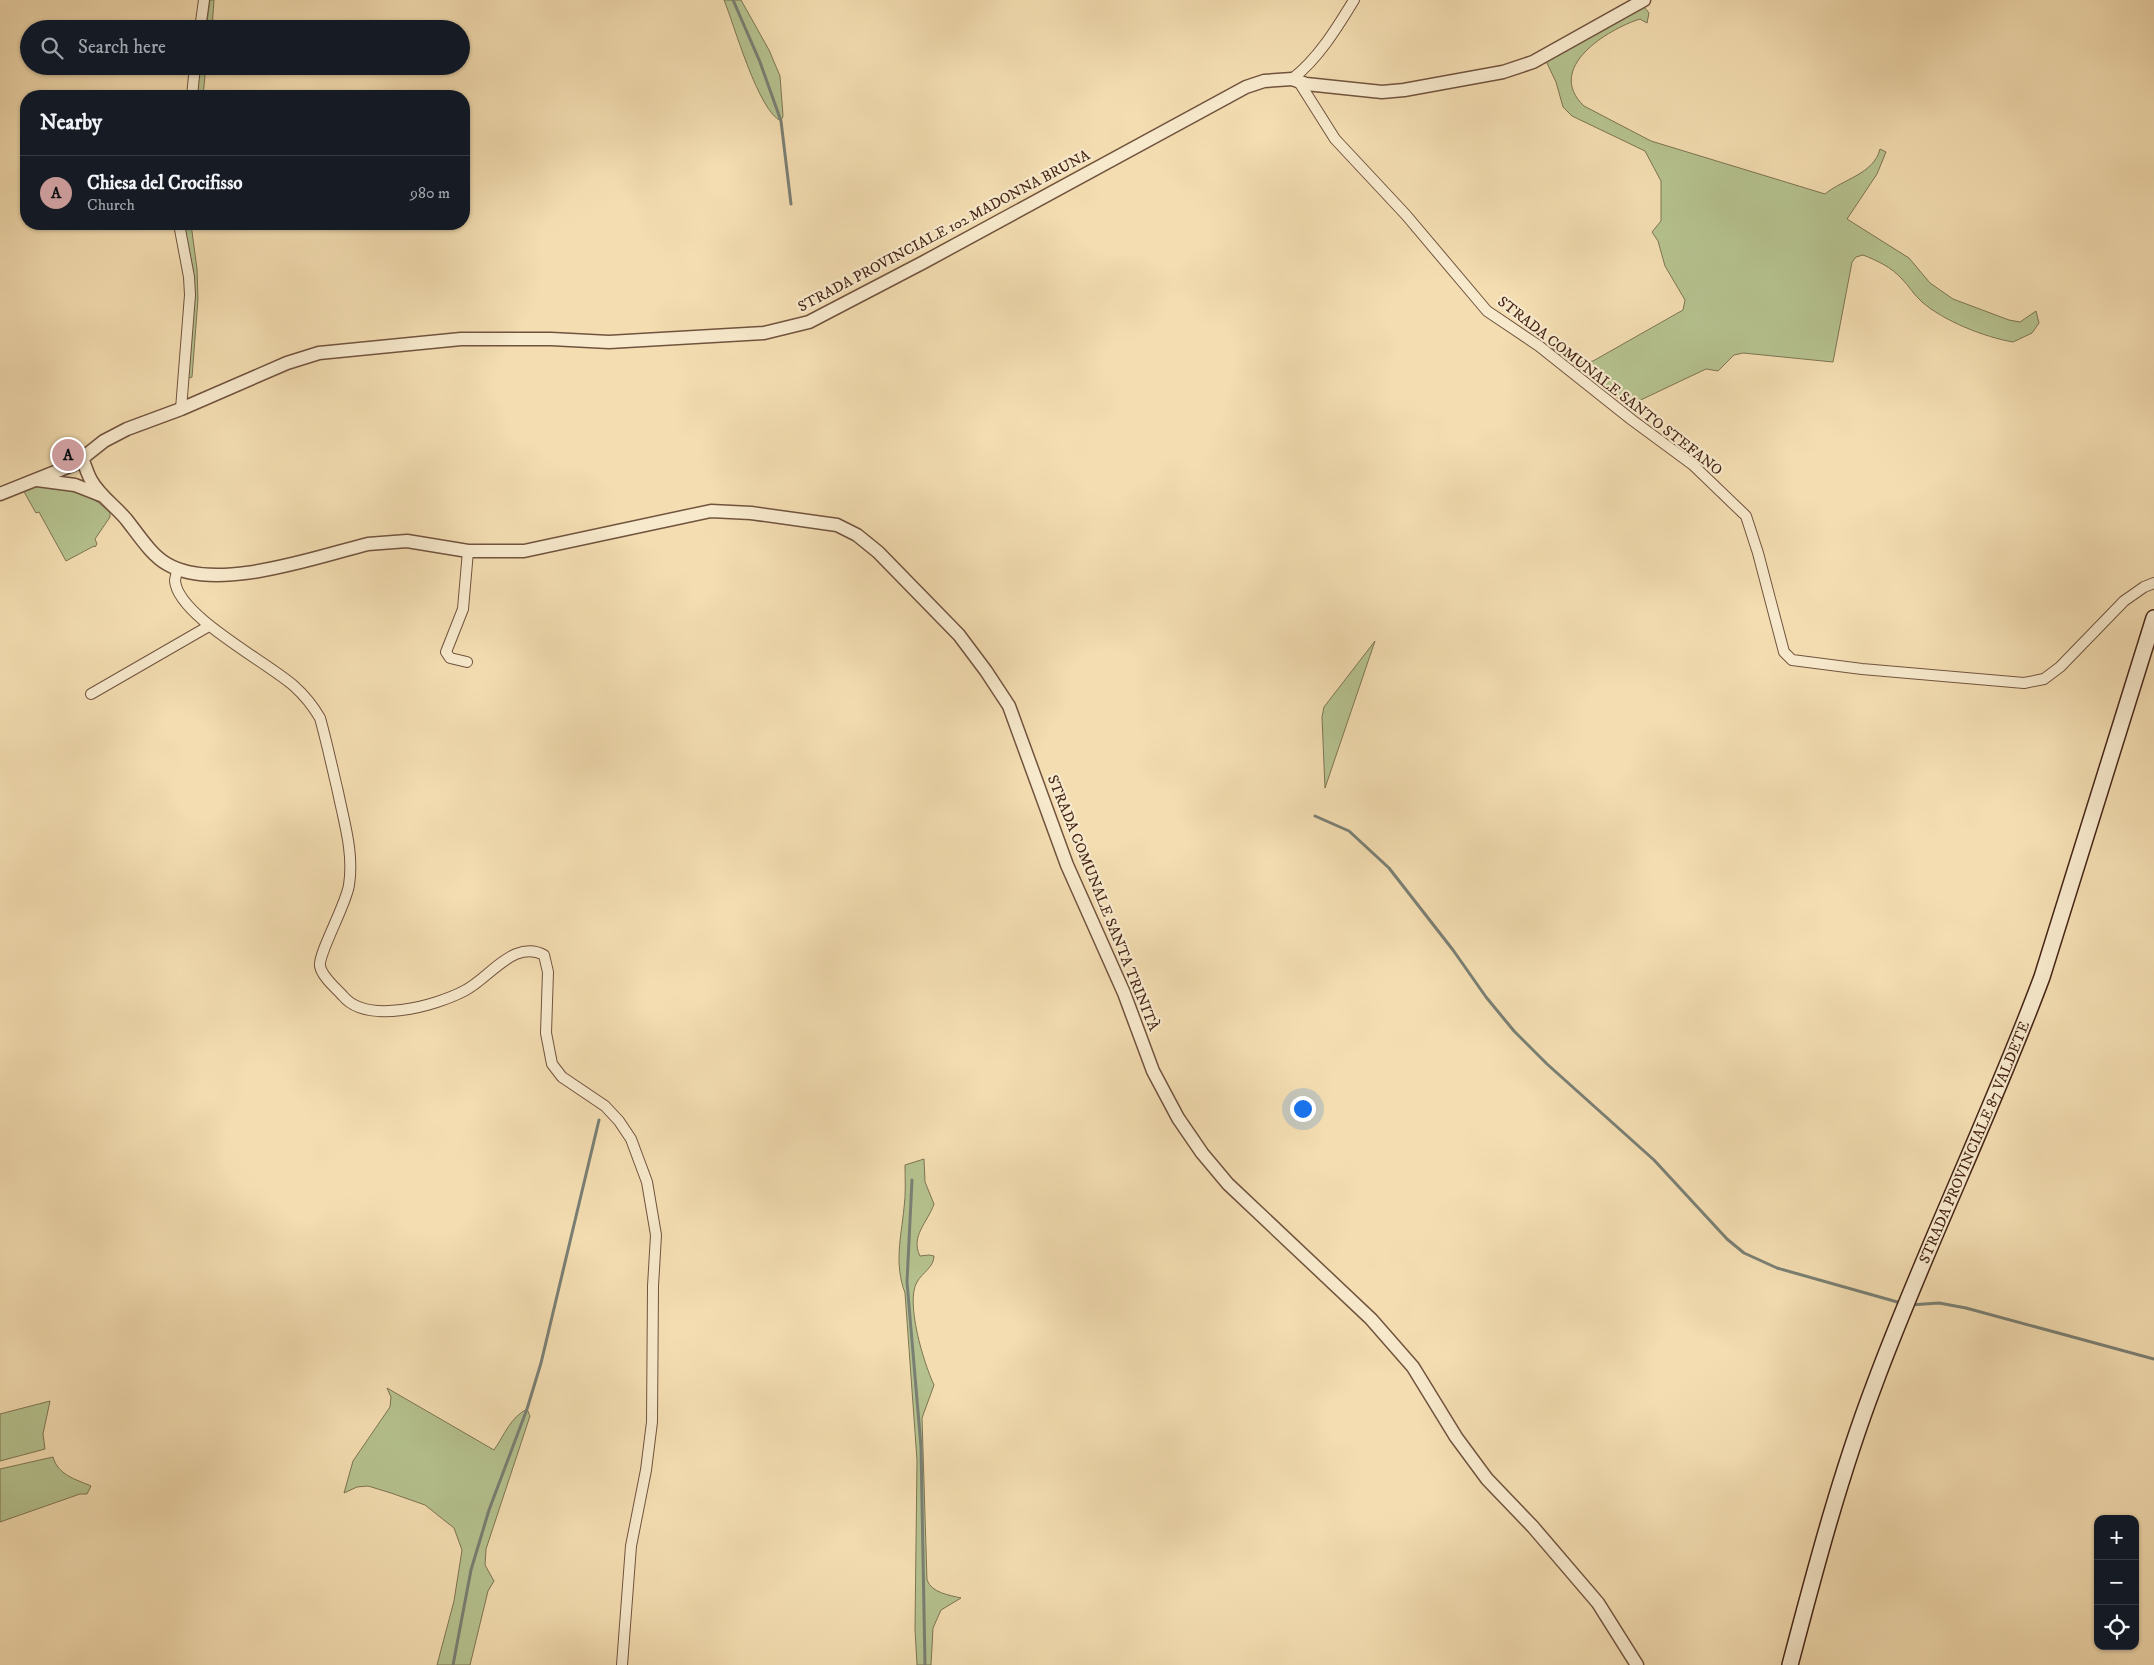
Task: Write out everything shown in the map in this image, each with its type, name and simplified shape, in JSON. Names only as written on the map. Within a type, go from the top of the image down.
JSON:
[{"type":"main road","name":"STRADA PROVINCIALE 87 VALDETE","points":[[1790,1665],[1846,1464],[1906,1304],[2020,1035],[2042,977],[2154,618]]},
{"type":"street","points":[[201,20],[204,0]]},
{"type":"street","points":[[1295,81],[1320,50],[1354,0]]},
{"type":"street","name":"STRADA PROVINCIALE 102 MADONNA BRUNA","points":[[0,494],[66,468],[104,440],[127,429],[181,409],[287,363],[319,352],[462,339],[551,339],[609,342],[764,333],[809,322],[1127,153],[1214,103],[1264,81],[1295,81],[1382,92],[1404,90],[1503,72],[1533,62],[1644,0]]},
{"type":"street","points":[[193,90],[194,75]]},
{"type":"street","name":"STRADA COMUNALE SANTO STEFANO","points":[[1295,81],[1335,139],[1406,215],[1487,311],[1539,346],[1632,420],[1693,465],[1746,516],[1758,552],[1784,652],[1792,660],[1862,669],[2024,683],[2044,679],[2060,667],[2124,601],[2144,587],[2154,583]]},
{"type":"street","points":[[180,230],[189,277],[190,295],[181,409]]},
{"type":"street","points":[[82,458],[91,481],[103,496],[118,510],[165,563],[177,570],[175,581],[180,595],[209,626],[294,685],[310,702],[320,718],[351,858],[349,886],[339,917],[321,956],[320,965],[322,971],[345,999],[354,1006],[368,1010],[388,1012],[442,1001],[465,991],[514,955],[526,951],[537,951],[544,955],[548,972],[546,1034],[552,1064],[562,1077],[605,1106],[619,1121],[631,1139],[640,1159],[647,1182],[656,1235],[652,1286],[652,1422],[646,1470],[631,1546],[622,1665]]},
{"type":"street","points":[[66,468],[91,481]]},
{"type":"street","points":[[66,468],[74,485]]},
{"type":"street","points":[[34,480],[74,485],[103,496]]},
{"type":"street","name":"STRADA COMUNALE SANTA TRINITÀ","points":[[177,570],[218,575],[243,574],[368,544],[389,541],[407,541],[468,551],[524,552],[710,511],[751,513],[836,525],[857,535],[878,552],[959,635],[1009,706],[1067,865],[1124,993],[1153,1071],[1172,1108],[1192,1139],[1218,1173],[1234,1190],[1371,1319],[1393,1343],[1413,1368],[1456,1437],[1487,1479],[1533,1527],[1598,1603],[1637,1665]]},
{"type":"street","points":[[466,662],[450,658],[446,652],[463,608],[468,551]]},
{"type":"street","points":[[91,694],[209,626]]},
{"type":"green space","points":[[210,0],[214,0],[213,20],[207,20]]},
{"type":"green space","points":[[724,0],[741,0],[769,50],[780,76],[783,116],[781,121],[772,114],[755,85]]},
{"type":"green space","points":[[1644,7],[1649,13],[1647,23],[1640,19],[1612,31],[1585,52],[1576,64],[1571,78],[1574,92],[1584,106],[1651,141],[1825,194],[1865,170],[1877,157],[1880,149],[1886,152],[1877,174],[1847,219],[1909,258],[1930,283],[1953,299],[2009,320],[2020,322],[2036,311],[2039,323],[2032,333],[2013,342],[1977,332],[1953,322],[1922,302],[1905,282],[1889,268],[1863,255],[1856,257],[1852,262],[1833,362],[1743,353],[1734,355],[1718,371],[1706,369],[1628,406],[1549,346],[1564,356],[1580,362],[1593,361],[1683,310],[1685,300],[1665,266],[1658,241],[1652,232],[1661,221],[1661,181],[1645,151],[1572,116],[1563,107],[1556,82],[1546,61]]},
{"type":"green space","points":[[198,75],[205,75],[204,90],[197,90]]},
{"type":"green space","points":[[185,230],[192,230],[197,269],[198,299],[192,377],[187,379],[192,331],[193,270]]},
{"type":"green space","points":[[31,486],[54,487],[74,491],[92,498],[101,504],[110,513],[110,517],[95,539],[97,544],[95,547],[66,561],[39,512],[36,513],[23,490]]},
{"type":"green space","points":[[1375,641],[1325,788],[1322,717],[1324,707]]},
{"type":"green space","points":[[924,1159],[925,1182],[934,1204],[918,1236],[917,1249],[920,1256],[934,1256],[930,1267],[917,1282],[913,1304],[917,1333],[925,1363],[934,1385],[922,1418],[927,1580],[937,1591],[961,1598],[941,1610],[933,1628],[931,1665],[917,1665],[915,1629],[917,1460],[905,1293],[899,1261],[905,1197],[905,1165]]},
{"type":"green space","points":[[387,1388],[494,1450],[516,1417],[527,1409],[530,1416],[486,1549],[485,1565],[494,1581],[488,1591],[470,1665],[437,1665],[454,1601],[462,1550],[454,1528],[425,1505],[391,1493],[368,1486],[357,1487],[344,1493],[353,1461],[390,1407],[391,1397]]},
{"type":"green space","points":[[50,1401],[43,1434],[45,1449],[0,1461],[0,1414]]},
{"type":"green space","points":[[53,1457],[55,1463],[63,1472],[91,1486],[87,1494],[80,1494],[0,1522],[0,1469]]},
{"type":"waterway","points":[[733,0],[760,62],[781,121],[791,204]]},
{"type":"waterway","points":[[1315,816],[1349,831],[1389,868],[1453,950],[1486,997],[1514,1031],[1547,1064],[1654,1160],[1727,1239],[1744,1253],[1777,1268],[1901,1303]]},
{"type":"waterway","points":[[453,1665],[471,1570],[489,1510],[527,1409],[541,1363],[599,1120]]},
{"type":"waterway","points":[[912,1180],[907,1282],[921,1447],[925,1665]]},
{"type":"waterway","points":[[1910,1305],[1939,1303],[1966,1308],[2154,1359]]},
{"type":"place","name":"Chiesa del Crocifisso","points":[[68,455]]}]
